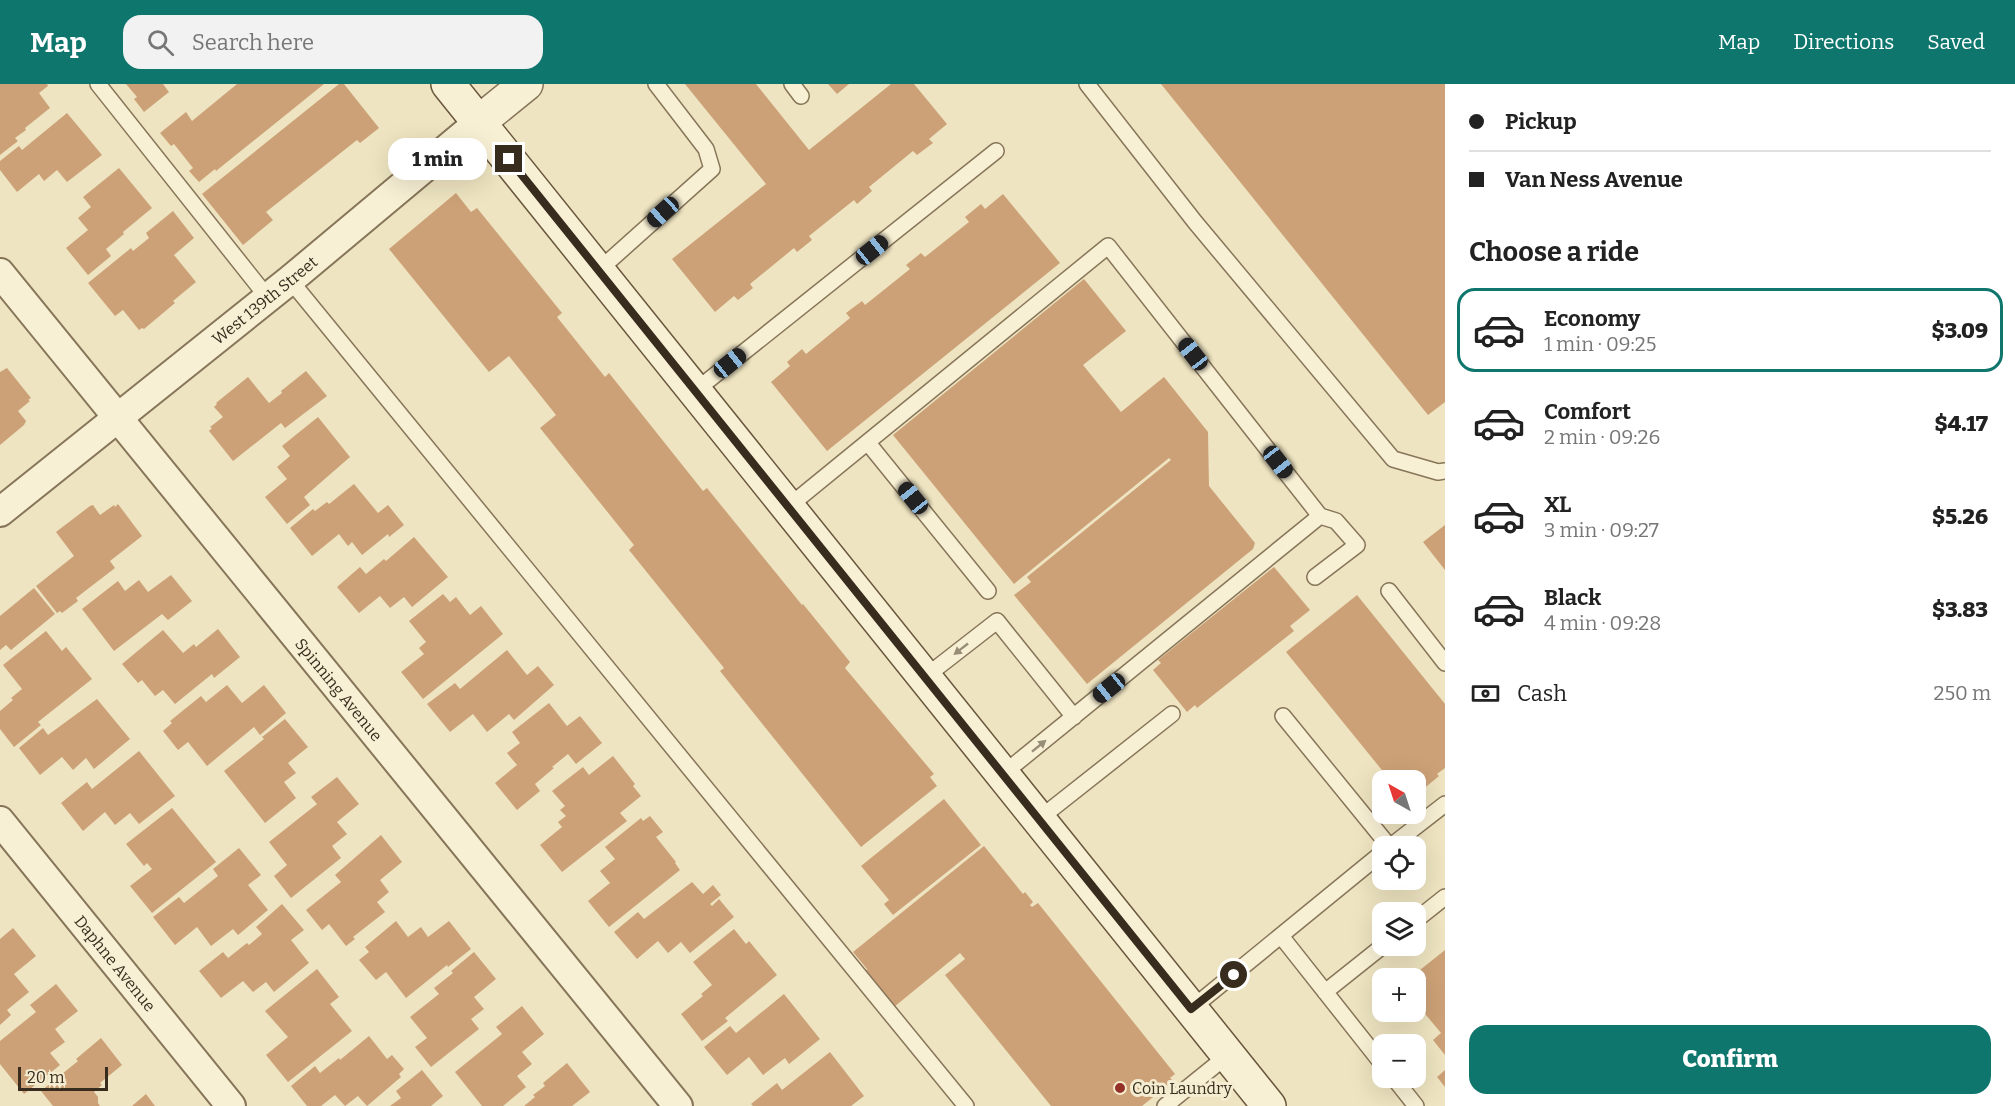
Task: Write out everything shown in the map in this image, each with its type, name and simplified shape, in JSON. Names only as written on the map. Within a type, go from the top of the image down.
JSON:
[{"type":"main road","points":[[448,84],[1269,1106]]},
{"type":"main road","name":"West 139th Street","points":[[479,122],[526,84]]},
{"type":"street","name":"West 139th Street","points":[[0,512],[268,298],[479,122]]},
{"type":"street","name":"Spinning Avenue","points":[[0,273],[678,1106]]},
{"type":"street","name":"Daphne Avenue","points":[[0,821],[231,1106]]},
{"type":"lane","points":[[98,84],[268,298]]},
{"type":"lane","points":[[598,271],[712,169],[706,149],[656,84]]},
{"type":"lane","points":[[1087,84],[1195,222],[1393,459],[1438,472],[1445,471]]},
{"type":"lane","points":[[695,392],[996,151]]},
{"type":"lane","points":[[788,507],[1108,246],[1320,516],[1336,521],[1357,545],[1315,576]]},
{"type":"lane","points":[[290,280],[966,1106]]},
{"type":"lane","points":[[868,442],[988,591]]},
{"type":"lane","points":[[1003,774],[1320,516]]},
{"type":"lane","points":[[1389,591],[1445,663]]},
{"type":"lane","points":[[925,678],[997,621],[1074,717]]},
{"type":"lane","points":[[1038,819],[1172,714]]},
{"type":"lane","points":[[1283,716],[1382,836]]},
{"type":"lane","points":[[1403,836],[1445,804]]},
{"type":"lane","points":[[1191,1009],[1372,861]]},
{"type":"lane","points":[[1426,912],[1445,897]]},
{"type":"lane","points":[[1281,936],[1372,1051]]},
{"type":"lane","points":[[1325,992],[1372,955]]},
{"type":"lane","points":[[1165,1106],[1228,1055]]},
{"type":"lane","points":[[1402,1088],[1416,1106]]},
{"type":"building","points":[[0,84],[47,84],[48,86],[39,93],[50,108],[25,128],[26,130],[15,138],[18,141],[0,155]]},
{"type":"building","points":[[126,84],[163,84],[169,92],[144,112],[134,99],[137,97]]},
{"type":"building","points":[[237,84],[324,84],[216,171],[215,169],[199,182],[189,171],[193,168],[174,144],[171,146],[160,133],[186,112],[192,121]]},
{"type":"building","points":[[339,84],[344,84],[379,128],[360,143],[357,140],[266,212],[273,220],[243,245],[202,194]]},
{"type":"building","points":[[685,84],[756,84],[809,150],[891,84],[914,84],[947,124],[929,139],[933,143],[917,155],[913,151],[869,187],[872,191],[857,204],[854,200],[809,236],[812,240],[797,252],[794,248],[750,284],[753,288],[738,300],[734,296],[715,312],[672,259],[766,184]]},
{"type":"building","points":[[828,84],[849,84],[837,94]]},
{"type":"building","points":[[1161,84],[1445,84],[1445,402],[1428,415]]},
{"type":"building","points":[[67,113],[102,155],[67,182],[57,170],[44,181],[39,174],[17,192],[0,170],[0,161],[19,146],[22,150]]},
{"type":"building","points":[[119,168],[152,208],[106,249],[111,256],[88,275],[66,248],[88,230],[78,218],[91,207],[83,197]]},
{"type":"building","points":[[456,193],[471,212],[477,208],[562,313],[557,317],[605,377],[609,373],[703,491],[707,488],[803,604],[850,662],[845,668],[934,774],[930,777],[937,786],[861,847],[720,671],[724,668],[629,550],[634,545],[540,428],[556,415],[509,356],[489,372],[389,249]]},
{"type":"building","points":[[1003,194],[1060,263],[827,451],[771,382],[790,366],[787,362],[802,349],[806,354],[850,318],[846,313],[862,301],[865,305],[910,269],[906,265],[921,253],[925,257],[969,222],[965,217],[981,204],[985,209]]},
{"type":"building","points":[[173,211],[194,238],[174,255],[196,282],[173,301],[175,303],[144,329],[139,330],[123,310],[115,316],[88,283],[131,248],[133,251],[149,238],[146,233]]},
{"type":"building","points":[[1084,279],[1126,331],[1083,365],[1121,412],[1164,377],[1208,432],[1209,486],[1255,543],[1253,549],[1087,684],[1014,595],[1031,582],[1027,577],[1171,460],[1169,458],[1014,584],[893,435]]},
{"type":"building","points":[[7,368],[31,398],[18,411],[26,421],[24,425],[0,445],[0,372]]},
{"type":"building","points":[[306,371],[327,396],[285,428],[281,423],[233,461],[209,431],[212,428],[210,427],[223,417],[214,407],[216,403],[248,377],[269,403]]},
{"type":"building","points":[[318,417],[350,457],[304,497],[310,505],[287,524],[265,497],[287,479],[277,467],[290,456],[282,446]]},
{"type":"building","points":[[354,484],[378,513],[388,505],[404,525],[389,537],[388,534],[362,555],[352,542],[348,546],[339,534],[312,556],[290,528],[313,509],[315,511],[327,502],[329,504]]},
{"type":"building","points":[[118,504],[142,536],[110,561],[115,568],[76,598],[78,601],[62,613],[60,611],[57,613],[36,586],[74,556],[56,532],[90,506],[93,505],[100,515]]},
{"type":"building","points":[[1445,525],[1445,570],[1423,542]]},
{"type":"building","points":[[414,537],[448,577],[412,607],[404,597],[390,608],[380,596],[359,613],[337,587],[360,567],[366,574],[384,559],[386,561]]},
{"type":"building","points":[[1274,567],[1310,610],[1290,626],[1294,631],[1197,708],[1195,705],[1187,712],[1153,670],[1161,663],[1158,660]]},
{"type":"building","points":[[171,575],[192,601],[168,620],[162,614],[114,651],[82,609],[118,581],[125,591],[139,580],[148,592]]},
{"type":"building","points":[[34,588],[55,614],[11,650],[6,645],[0,650],[0,616]]},
{"type":"building","points":[[443,594],[450,602],[456,597],[470,615],[481,606],[503,634],[423,699],[401,672],[424,654],[419,648],[426,642],[409,621]]},
{"type":"building","points":[[1357,595],[1445,704],[1445,768],[1437,774],[1439,776],[1426,787],[1426,770],[1382,770],[1286,652]]},
{"type":"building","points":[[218,629],[240,657],[214,678],[212,674],[175,704],[163,690],[155,696],[142,680],[138,683],[122,664],[163,630],[183,653],[194,644],[196,647]]},
{"type":"building","points":[[46,631],[62,651],[66,647],[92,679],[38,722],[41,725],[14,747],[0,729],[0,711],[22,689],[3,665]]},
{"type":"building","points":[[507,650],[527,675],[538,666],[554,685],[514,720],[509,714],[487,732],[473,714],[450,732],[427,704],[455,683],[460,689]]},
{"type":"building","points":[[227,685],[242,703],[264,685],[286,713],[260,735],[254,727],[207,766],[188,742],[178,750],[163,731],[172,723],[170,721],[201,696],[206,702]]},
{"type":"building","points":[[97,699],[130,739],[94,769],[86,758],[73,770],[62,757],[40,775],[19,748],[43,728],[48,735]]},
{"type":"building","points":[[549,703],[567,726],[580,716],[602,743],[576,764],[568,754],[535,784],[540,791],[517,810],[495,783],[517,765],[507,753],[520,743],[512,732]]},
{"type":"building","points":[[285,719],[308,747],[288,763],[296,773],[284,782],[296,798],[265,823],[224,771]]},
{"type":"building","points":[[139,751],[175,796],[139,824],[130,813],[115,825],[105,812],[83,831],[61,803],[87,782],[92,789]]},
{"type":"building","points":[[613,756],[635,784],[633,786],[641,796],[620,813],[627,821],[562,872],[540,845],[562,827],[558,822],[566,816],[560,810],[565,806],[552,791],[583,767],[589,775]]},
{"type":"building","points":[[337,777],[359,804],[337,822],[347,834],[332,846],[341,858],[291,898],[274,876],[287,865],[269,842],[317,804],[311,797]]},
{"type":"building","points":[[944,799],[981,845],[893,915],[884,904],[889,900],[861,866]]},
{"type":"building","points":[[172,808],[216,862],[152,913],[130,886],[152,869],[147,863],[144,866],[126,844]]},
{"type":"building","points":[[650,816],[663,832],[656,837],[680,870],[609,927],[588,901],[610,883],[600,871],[615,859],[605,847],[641,818],[643,821]]},
{"type":"building","points":[[381,835],[402,862],[380,880],[389,892],[377,902],[385,912],[353,937],[355,939],[346,946],[329,924],[322,930],[306,910],[341,882],[335,875]]},
{"type":"building","points":[[984,846],[1023,894],[1025,892],[1033,902],[1030,905],[1032,907],[1038,903],[1175,1074],[1170,1078],[1173,1081],[1142,1106],[1051,1106],[945,975],[965,959],[960,953],[894,1007],[853,952]]},
{"type":"building","points":[[239,848],[261,875],[248,885],[268,910],[238,935],[233,929],[211,946],[197,927],[175,945],[153,917],[179,897],[184,903],[218,876],[213,869]]},
{"type":"building","points":[[692,882],[703,894],[713,885],[721,895],[710,904],[712,906],[719,899],[734,917],[690,953],[681,942],[668,953],[658,941],[637,959],[614,932],[638,912],[644,919]]},
{"type":"building","points":[[282,904],[304,930],[291,940],[309,963],[274,992],[266,982],[253,992],[243,981],[221,998],[199,971],[223,952],[228,958],[247,943],[249,945],[262,934],[256,927]]},
{"type":"building","points":[[396,921],[408,937],[421,927],[428,937],[449,921],[471,949],[406,998],[386,972],[376,980],[359,960],[369,952],[365,947]]},
{"type":"building","points":[[13,928],[36,956],[14,974],[29,992],[7,1010],[11,1015],[0,1025],[0,939]]},
{"type":"building","points":[[734,929],[746,944],[749,941],[777,975],[725,1018],[728,1021],[702,1041],[681,1014],[703,996],[701,994],[712,985],[693,962]]},
{"type":"building","points":[[1445,950],[1445,1055],[1433,1040],[1441,1033],[1426,1015],[1426,968],[1422,968]]},
{"type":"building","points":[[474,952],[496,979],[474,997],[484,1009],[471,1019],[479,1029],[431,1067],[415,1047],[427,1038],[410,1017],[439,994],[434,988]]},
{"type":"building","points":[[317,969],[339,997],[330,1004],[352,1031],[288,1082],[266,1055],[288,1037],[265,1011]]},
{"type":"building","points":[[56,984],[78,1011],[55,1029],[65,1042],[50,1053],[60,1065],[24,1094],[0,1064],[0,1041],[36,1012],[30,1005]]},
{"type":"building","points":[[784,994],[820,1039],[789,1064],[785,1058],[763,1075],[749,1057],[727,1075],[704,1047],[730,1026],[736,1033]]},
{"type":"building","points":[[522,1006],[544,1034],[522,1052],[532,1064],[517,1076],[526,1087],[503,1106],[482,1106],[455,1072],[502,1034],[496,1027]]},
{"type":"building","points":[[369,1036],[387,1059],[392,1055],[404,1069],[399,1074],[401,1077],[367,1106],[358,1096],[345,1106],[335,1095],[321,1106],[307,1106],[291,1086],[315,1066],[320,1073]]},
{"type":"building","points":[[101,1038],[122,1065],[100,1083],[102,1085],[94,1092],[100,1106],[53,1106],[41,1091],[78,1061],[76,1059]]},
{"type":"building","points":[[830,1052],[864,1096],[851,1106],[753,1106],[751,1104],[777,1083],[782,1090]]},
{"type":"building","points":[[567,1063],[590,1092],[572,1106],[524,1106],[545,1086],[543,1083]]},
{"type":"building","points":[[422,1070],[443,1096],[431,1106],[390,1106],[401,1098],[396,1091]]},
{"type":"building","points":[[1445,1070],[1445,1087],[1437,1077]]},
{"type":"building","points":[[146,1094],[155,1106],[132,1106]]},
{"type":"place","name":"Coin Laundry","points":[[1120,1088]]},
{"type":"route","points":[[509,159],[1191,1009],[1234,975]]}]
